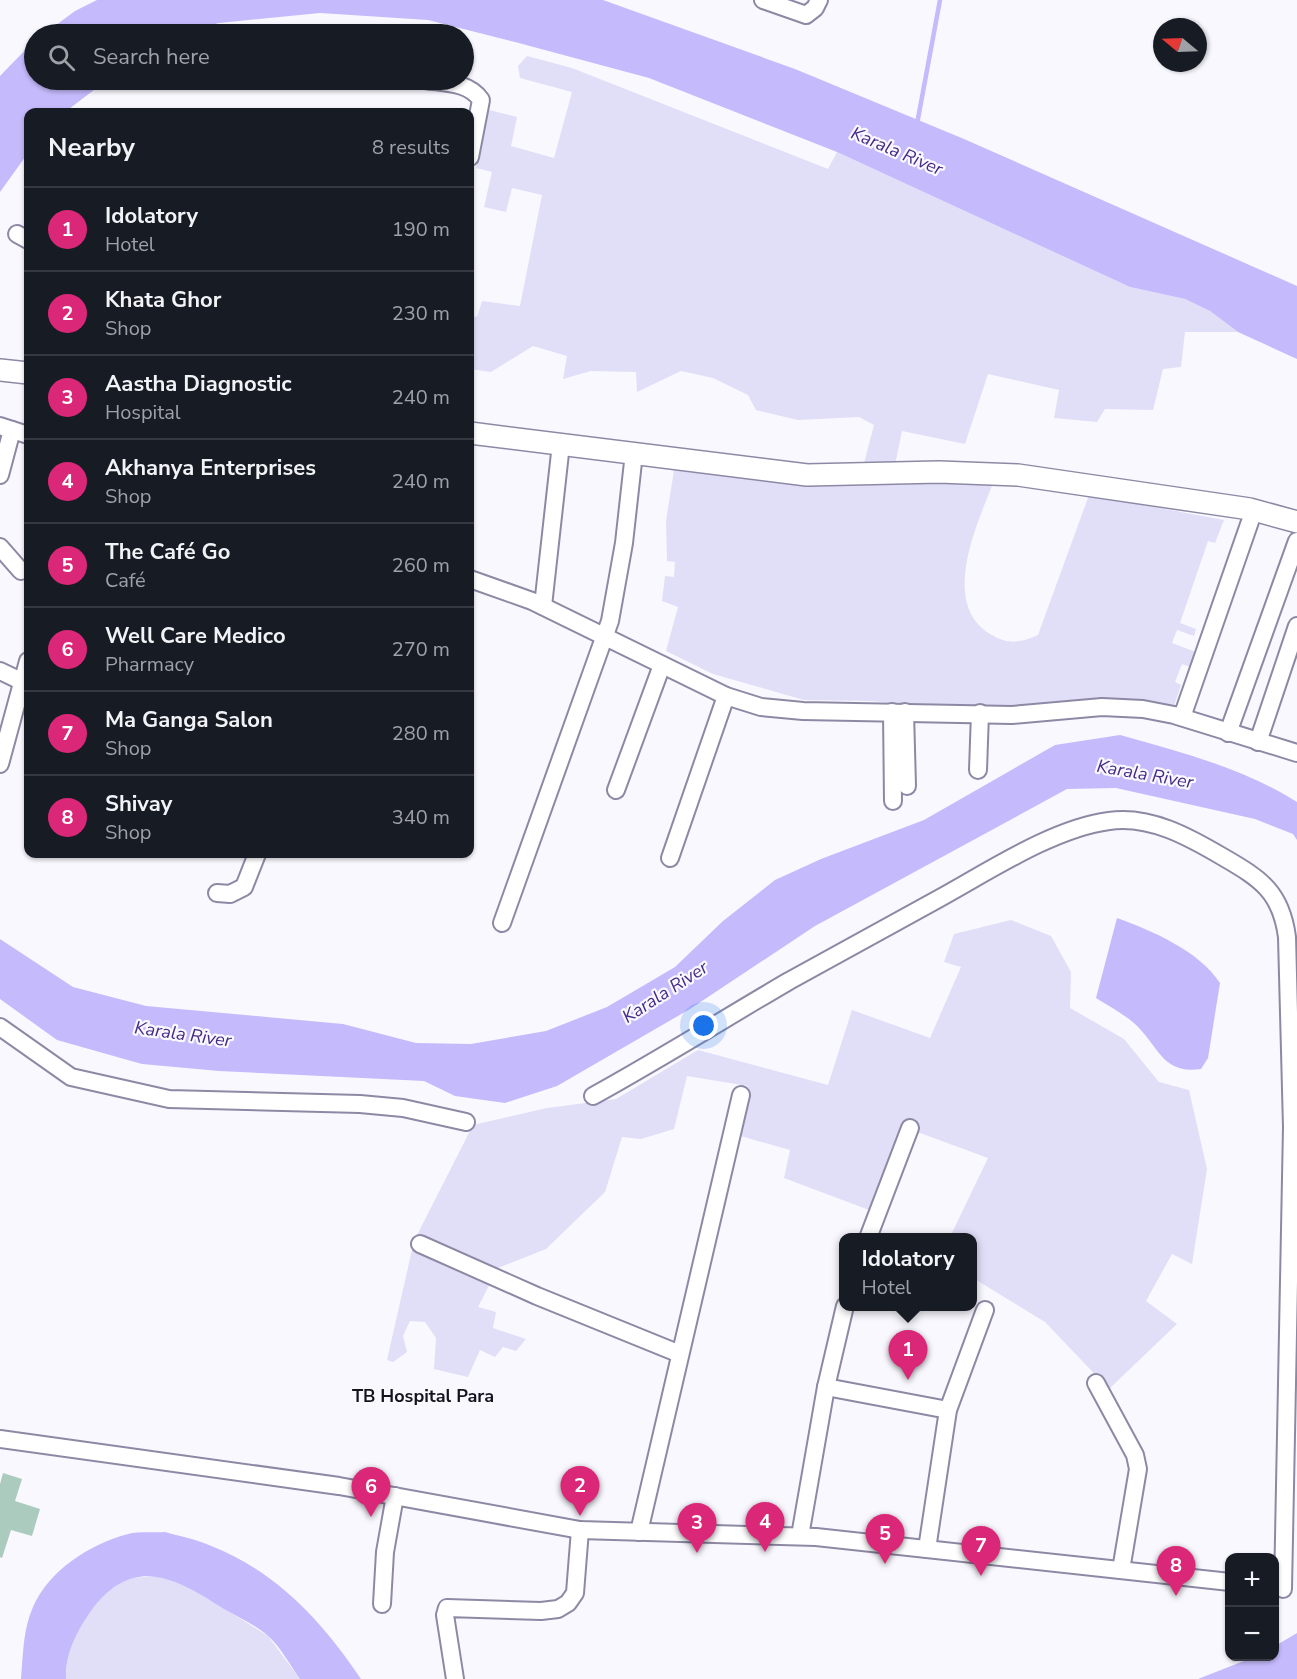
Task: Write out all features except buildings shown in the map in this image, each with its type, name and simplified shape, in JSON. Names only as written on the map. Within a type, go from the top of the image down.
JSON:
[{"type":"main road","points":[[0,370],[24,373]]},
{"type":"main road","points":[[474,433],[807,475],[939,472],[1018,476],[1254,510],[1297,522]]},
{"type":"street","points":[[763,0],[806,15],[816,8],[819,0]]},
{"type":"street","points":[[471,90],[481,100],[474,136]]},
{"type":"street","points":[[0,475],[14,430]]},
{"type":"street","points":[[543,606],[561,444]]},
{"type":"street","points":[[502,923],[604,637],[616,594],[634,453]]},
{"type":"street","points":[[1182,717],[1254,510]]},
{"type":"street","points":[[1228,733],[1297,542]]},
{"type":"street","points":[[0,547],[21,571]]},
{"type":"street","points":[[474,580],[543,606],[726,696],[780,710],[1012,715],[1102,707],[1143,709],[1182,717],[1297,753]]},
{"type":"street","points":[[1257,742],[1297,626]]},
{"type":"street","points":[[616,790],[662,665]]},
{"type":"street","points":[[0,670],[23,682]]},
{"type":"street","points":[[0,764],[24,678]]},
{"type":"street","points":[[670,858],[726,696]]},
{"type":"street","points":[[898,712],[907,786]]},
{"type":"street","points":[[893,801],[898,712]]},
{"type":"street","points":[[978,770],[980,713]]},
{"type":"street","points":[[593,1096],[790,981],[1070,830],[1110,820],[1146,822],[1182,835],[1248,871],[1275,897],[1285,918],[1287,937],[1292,1127],[1285,1589]]},
{"type":"street","points":[[217,893],[230,894],[244,887],[255,858]]},
{"type":"street","points":[[0,1027],[71,1077],[169,1099],[360,1104],[403,1108],[466,1122]]},
{"type":"street","points":[[639,1532],[741,1095]]},
{"type":"street","points":[[870,1233],[910,1128]]},
{"type":"street","points":[[420,1244],[560,1306],[680,1354]]},
{"type":"street","points":[[927,1549],[948,1410],[985,1310]]},
{"type":"street","points":[[800,1536],[826,1388],[844,1311]]},
{"type":"street","points":[[1096,1383],[1135,1455],[1138,1469],[1121,1570]]},
{"type":"street","points":[[826,1388],[948,1410]]},
{"type":"street","points":[[0,1439],[339,1486],[580,1530],[800,1536],[1225,1581]]},
{"type":"street","points":[[382,1604],[388,1534],[395,1496]]},
{"type":"street","points":[[455,1679],[445,1615],[447,1608],[541,1611],[558,1609],[568,1603],[575,1593],[580,1530]]},
{"type":"shaded area","points":[[527,56],[572,68],[828,169],[837,152],[1130,287],[1185,299],[1210,311],[1238,332],[1185,332],[1181,367],[1163,369],[1153,410],[1105,409],[1097,422],[1054,418],[1059,390],[988,374],[965,444],[902,431],[895,465],[864,463],[874,425],[859,417],[798,420],[756,410],[748,395],[713,378],[681,371],[637,392],[636,372],[591,371],[563,379],[567,356],[533,346],[491,372],[474,370],[474,317],[477,317],[482,301],[520,306],[542,195],[512,188],[506,212],[484,207],[492,172],[476,168],[489,110],[517,117],[511,146],[554,158],[572,92],[520,78],[518,66]]},
{"type":"shaded area","points":[[674,470],[886,485],[994,481],[972,539],[965,583],[967,603],[975,620],[996,638],[1008,641],[1025,640],[1038,635],[1089,495],[1224,520],[1215,543],[1208,541],[1180,623],[1196,629],[1194,636],[1177,630],[1172,643],[1196,652],[1190,667],[1182,664],[1175,682],[1181,685],[1173,709],[1010,712],[869,701],[804,700],[713,674],[666,651],[678,607],[662,601],[665,576],[674,577],[675,562],[667,561],[666,521]]},
{"type":"shaded area","points":[[1011,920],[1051,936],[1071,972],[1070,1008],[1124,1039],[1159,1082],[1189,1090],[1207,1169],[1192,1264],[1172,1254],[1146,1301],[1177,1324],[1109,1389],[1045,1322],[977,1280],[977,1233],[952,1233],[988,1158],[912,1130],[877,1213],[784,1178],[790,1150],[737,1135],[748,1086],[687,1076],[674,1129],[641,1139],[622,1137],[605,1192],[546,1249],[498,1268],[478,1307],[496,1312],[493,1328],[526,1339],[516,1351],[503,1347],[495,1357],[480,1350],[468,1377],[434,1369],[436,1338],[425,1322],[410,1321],[403,1336],[407,1352],[393,1362],[387,1360],[414,1241],[473,1125],[547,1108],[616,1099],[698,1050],[828,1085],[852,1010],[930,1038],[961,967],[944,962],[954,934]]},
{"type":"shaded area","points":[[163,1576],[198,1592],[268,1636],[300,1679],[66,1679],[67,1664],[75,1635],[91,1608],[113,1587],[126,1580]]},
{"type":"water","name":"Karala River","points":[[97,0],[603,0],[795,69],[964,139],[1297,286],[1297,359],[1238,332],[1210,311],[1185,299],[1130,287],[837,152],[649,78],[474,32],[474,24],[444,24],[428,20],[320,13],[215,24],[57,24],[75,11]]},
{"type":"water","points":[[24,51],[24,90],[94,90],[70,108],[24,108],[24,159],[0,192],[0,76]]},
{"type":"water","name":"Karala River","points":[[1120,735],[1233,770],[1297,802],[1297,840],[1293,834],[1255,819],[1116,788],[1067,789],[815,926],[690,1009],[557,1086],[505,1103],[455,1096],[424,1081],[219,1071],[142,1064],[57,1040],[0,999],[0,939],[73,987],[146,1006],[343,1024],[416,1043],[471,1044],[546,1031],[607,1007],[675,967],[723,921],[775,880],[821,859],[924,820],[1055,745]]},
{"type":"water","points":[[1117,918],[1174,943],[1200,961],[1220,983],[1208,1058],[1201,1069],[1189,1070],[1171,1064],[1164,1059],[1135,1024],[1096,998]]},
{"type":"water","points":[[165,1532],[193,1539],[233,1556],[276,1584],[296,1600],[330,1637],[361,1679],[300,1679],[276,1645],[257,1628],[173,1581],[157,1577],[141,1577],[125,1581],[109,1591],[93,1608],[82,1624],[70,1650],[66,1679],[21,1679],[27,1624],[33,1607],[49,1581],[72,1560],[99,1544],[133,1533]]},
{"type":"water","points":[[1297,1633],[1297,1679],[1198,1679],[1244,1661],[1279,1661],[1279,1644]]},
{"type":"waterway","points":[[917,124],[940,0]]},
{"type":"place","name":"Idolatory","points":[[908,1380]]},
{"type":"place","name":"Khata Ghor","points":[[580,1516]]},
{"type":"place","name":"Well Care Medico","points":[[371,1517]]},
{"type":"place","name":"Akhanya Enterprises","points":[[765,1552]]},
{"type":"place","name":"Aastha Diagnostic","points":[[697,1553]]},
{"type":"place","name":"The Café Go","points":[[885,1564]]},
{"type":"place","name":"Ma Ganga Salon","points":[[981,1576]]},
{"type":"place","name":"Shivay","points":[[1176,1596]]},
{"type":"district","name":"TB Hospital Para","points":[[423,1396]]}]
